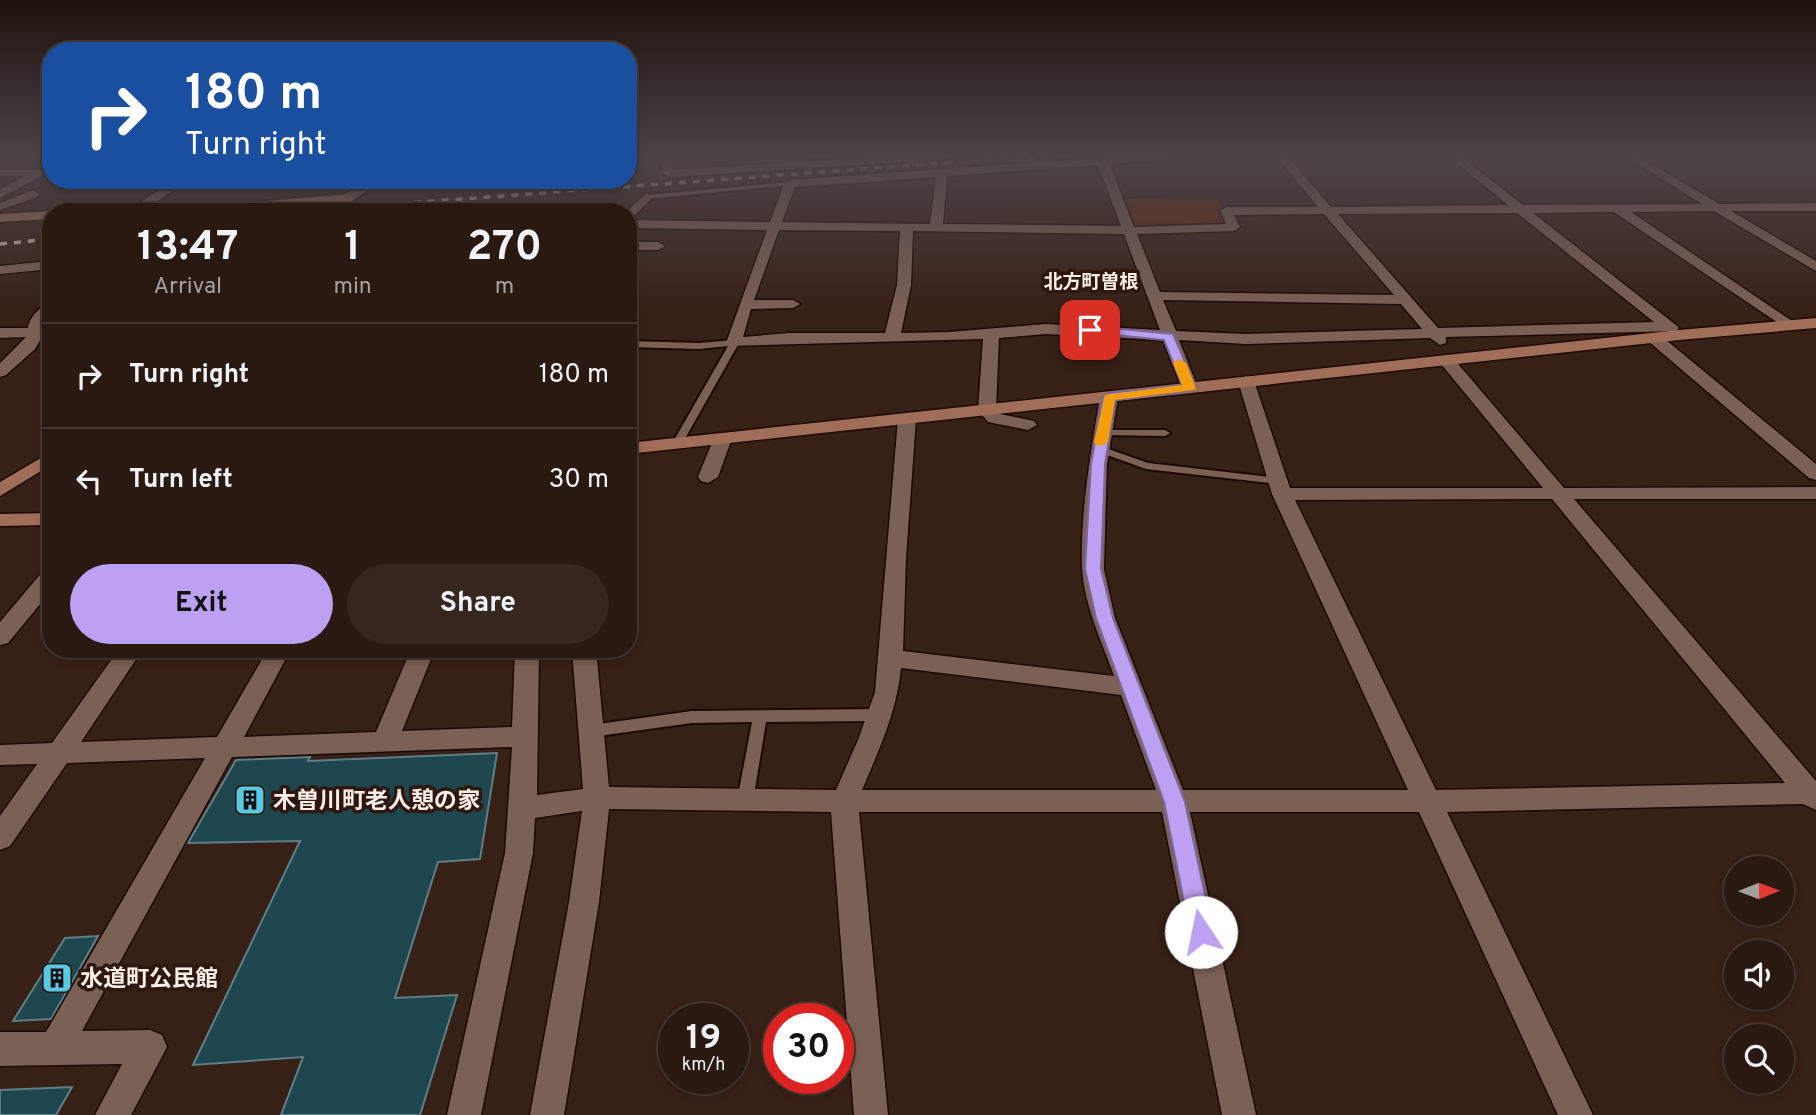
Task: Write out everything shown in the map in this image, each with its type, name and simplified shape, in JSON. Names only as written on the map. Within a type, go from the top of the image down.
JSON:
[{"type":"street","points":[[781,208],[745,305],[734,343],[789,338],[950,337],[1046,329],[1246,340],[1674,330],[1816,323]]},
{"type":"street","points":[[936,229],[938,208]]},
{"type":"street","points":[[1120,208],[1190,388]]},
{"type":"street","points":[[1518,208],[1674,330]]},
{"type":"street","points":[[637,224],[1177,232],[1234,227],[1226,211],[1713,208]]},
{"type":"street","points":[[1716,208],[1816,267]]},
{"type":"street","points":[[1327,209],[1435,334],[1452,361],[1556,492],[1814,795]]},
{"type":"street","points":[[1618,209],[1787,324]]},
{"type":"street","points":[[0,218],[42,216]]},
{"type":"street","points":[[892,336],[904,285],[907,229]]},
{"type":"street","points":[[637,246],[658,246]]},
{"type":"street","points":[[1797,256],[1816,256]]},
{"type":"street","points":[[0,270],[42,266]]},
{"type":"street","points":[[1155,296],[1405,300]]},
{"type":"street","points":[[745,305],[793,304]]},
{"type":"street","points":[[42,316],[34,325],[42,331]]},
{"type":"street","points":[[637,448],[1452,361],[1654,338],[1674,330]]},
{"type":"street","points":[[0,333],[42,332]]},
{"type":"street","points":[[0,372],[42,334]]},
{"type":"street","points":[[991,334],[987,410],[994,418],[1028,425]]},
{"type":"street","points":[[1654,338],[1816,474]]},
{"type":"street","points":[[1247,381],[1280,487],[1576,1115]]},
{"type":"street","points":[[1109,397],[1093,517],[1093,569],[1104,618],[1174,802],[1239,1115]]},
{"type":"street","points":[[871,1115],[844,801],[887,692],[907,419]]},
{"type":"street","points":[[708,477],[723,438]]},
{"type":"street","points":[[0,489],[42,463]]},
{"type":"street","points":[[1280,487],[1725,495],[1816,493]]},
{"type":"street","points":[[0,520],[42,519]]},
{"type":"street","points":[[0,637],[42,587]]},
{"type":"street","points":[[0,838],[126,658]]},
{"type":"street","points":[[55,1048],[275,658]]},
{"type":"street","points":[[385,742],[419,658]]},
{"type":"street","points":[[464,1115],[519,853],[523,808],[527,658]]},
{"type":"street","points":[[547,1115],[584,902],[597,798],[585,658]]},
{"type":"street","points":[[890,658],[1132,687]]},
{"type":"street","points":[[0,755],[524,737]]},
{"type":"street","points":[[523,808],[597,798],[1174,802],[1814,795]]},
{"type":"street","points":[[0,1049],[150,1047],[112,1115]]},
{"type":"lane","points":[[637,344],[699,346],[734,343]]},
{"type":"lane","points":[[678,442],[734,343]]},
{"type":"lane","points":[[1102,441],[1165,433]]},
{"type":"lane","points":[[1102,441],[1146,466],[1280,487]]},
{"type":"lane","points":[[592,732],[692,717],[879,715]]},
{"type":"lane","points":[[745,801],[760,716]]},
{"type":"shaded area","points":[[1129,208],[1223,208],[1234,227],[1138,232]]},
{"type":"building","points":[[497,753],[480,859],[438,862],[395,998],[457,995],[420,1115],[281,1115],[303,1057],[193,1065],[300,841],[188,843],[236,760],[310,757],[308,761]]},
{"type":"building","name":"水道町公民館","points":[[98,936],[51,1019],[13,1021],[65,938]]},
{"type":"building","points":[[72,1087],[56,1115],[0,1115],[0,1090]]},
{"type":"railway","points":[[0,244],[42,240]]},
{"type":"slow traffic","points":[[1101,442],[1109,397],[1190,388],[1179,363]]},
{"type":"place","name":"木曽川町老人憩の家","points":[[250,800]]},
{"type":"place","name":"水道町公民館","points":[[57,978]]},
{"type":"district","name":"北方町曽根","points":[[1091,281]]},
{"type":"route","points":[[1090,330],[1169,337],[1190,388],[1109,397],[1093,517],[1093,569],[1104,618],[1174,802],[1201,932]]}]
